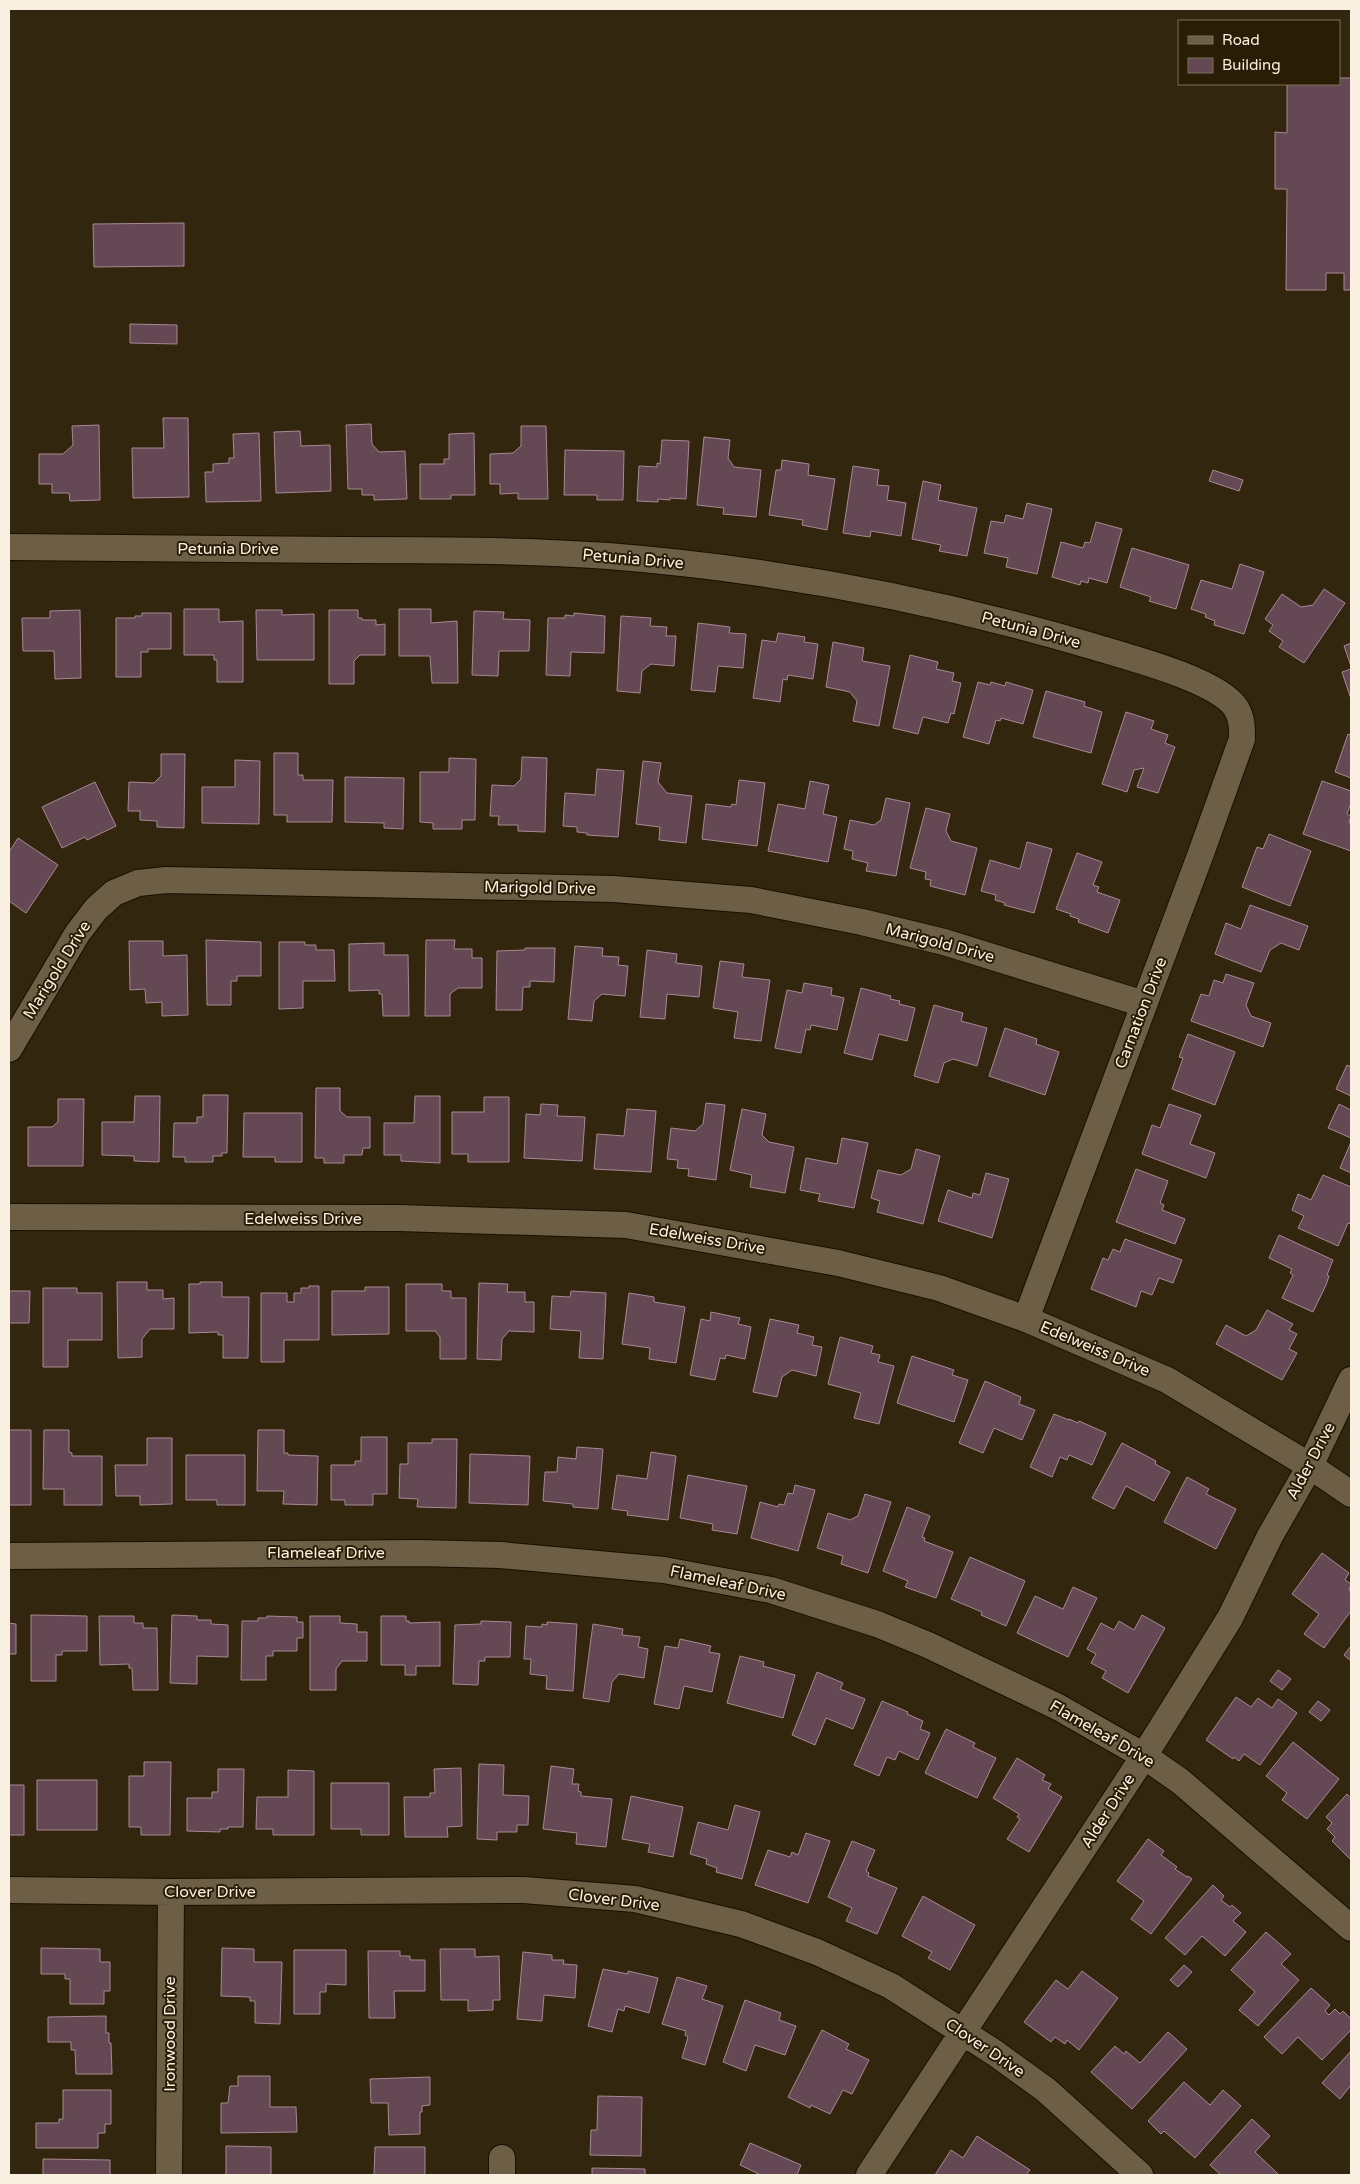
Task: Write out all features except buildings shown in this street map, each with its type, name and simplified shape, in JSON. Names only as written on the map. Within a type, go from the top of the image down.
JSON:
[{"type":"street","name":"Petunia Drive","points":[[9,547],[490,551],[607,556],[686,563],[821,581],[976,615],[1078,642],[1150,664],[1213,688],[1235,705]]},
{"type":"street","name":"Carnation Drive","points":[[1026,1319],[1242,739],[1242,721],[1235,705]]},
{"type":"street","name":"Marigold Drive","points":[[9,1050],[77,934],[96,909],[114,893],[138,883],[166,880],[614,889],[752,900],[862,922],[944,942],[1144,1004]]},
{"type":"street","name":"Edelweiss Drive","points":[[9,1217],[399,1218],[626,1226],[838,1262],[939,1288],[1026,1319],[1167,1380],[1310,1466],[1351,1494]]},
{"type":"street","name":"Alder Drive","points":[[869,2175],[1144,1756],[1230,1618],[1270,1536],[1310,1466],[1351,1380]]},
{"type":"street","name":"Flameleaf Drive","points":[[9,1556],[418,1553],[500,1555],[664,1570],[771,1590],[877,1624],[928,1645],[1058,1708],[1144,1756],[1180,1781],[1351,1928]]},
{"type":"street","name":"Clover Drive","points":[[9,1890],[170,1892],[524,1890],[635,1899],[741,1924],[817,1952],[891,1986],[995,2052],[1046,2090],[1140,2175]]},
{"type":"street","name":"Ironwood Drive","points":[[169,2175],[170,1892]]}]
